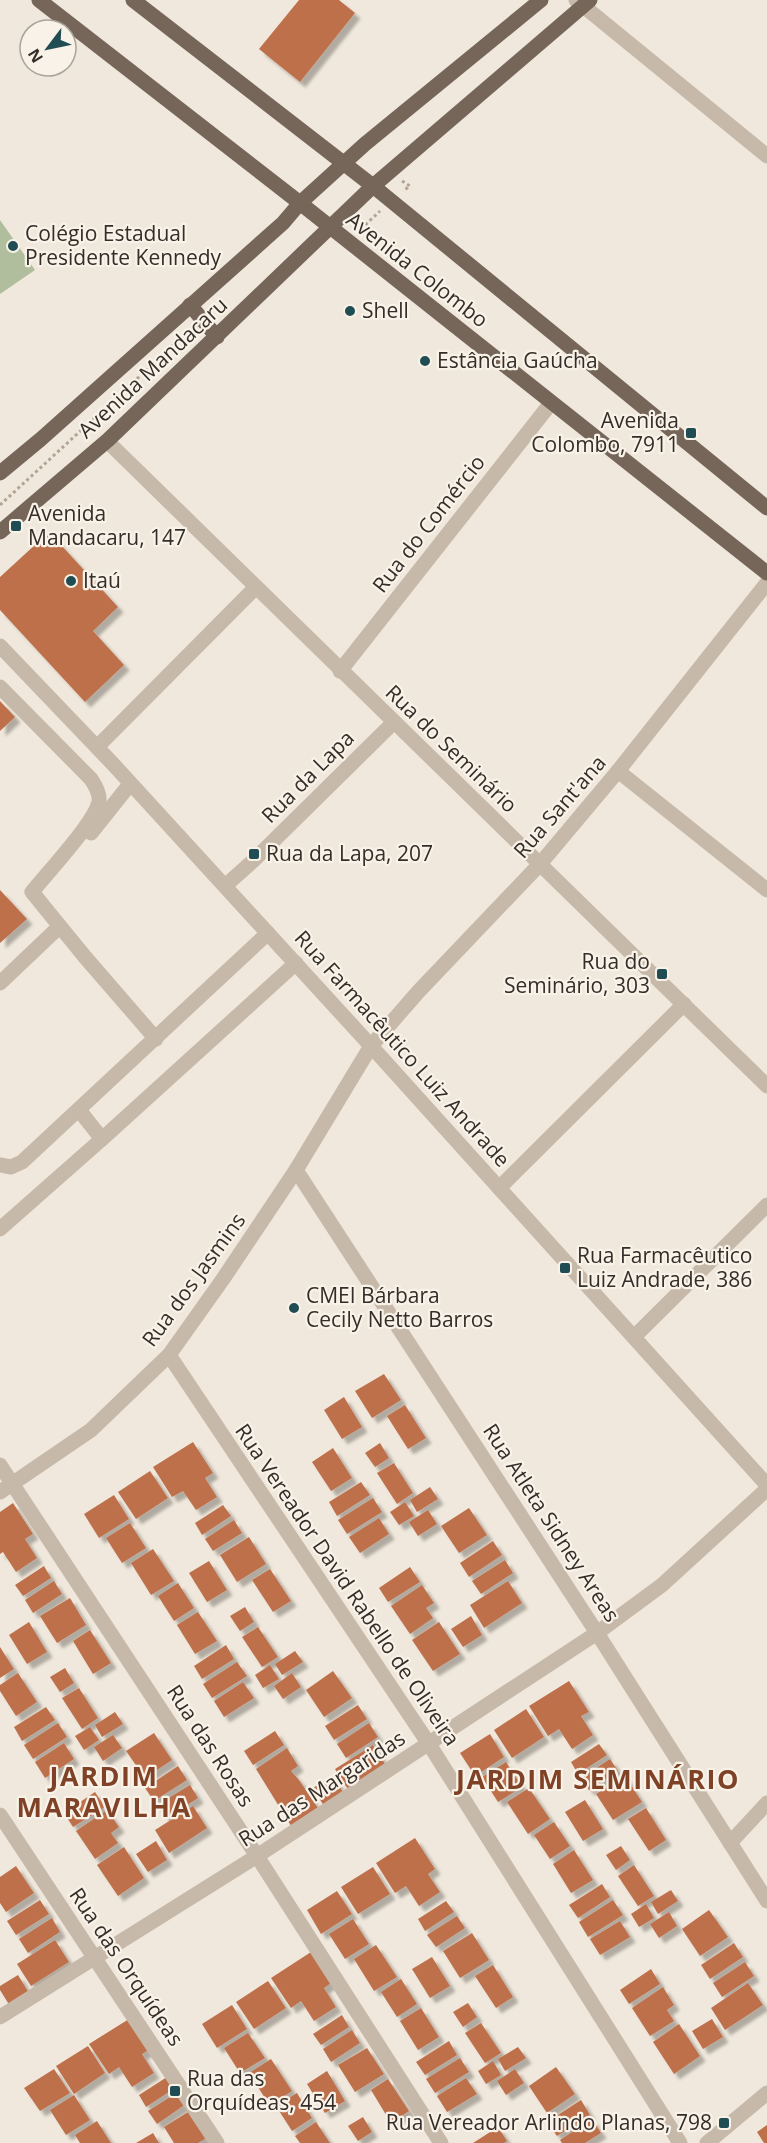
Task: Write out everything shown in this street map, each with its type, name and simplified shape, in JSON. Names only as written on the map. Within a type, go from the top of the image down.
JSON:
[{"type":"main road","name":"Avenida Colombo","points":[[39,0],[300,203],[767,573]]},
{"type":"main road","name":"Avenida Colombo","points":[[133,0],[373,186],[767,508]]},
{"type":"main road","name":"Avenida Mandacaru","points":[[0,473],[283,223],[300,203],[344,164],[541,0]]},
{"type":"main road","name":"Avenida Mandacaru","points":[[0,532],[107,441],[373,186],[583,2]]},
{"type":"main road","points":[[190,305],[217,338]]},
{"type":"street","points":[[583,2],[767,156]]},
{"type":"street","name":"Rua do Comércio","points":[[340,671],[551,403]]},
{"type":"street","name":"Rua do Seminário","points":[[107,441],[767,1086]]},
{"type":"street","name":"Rua Sant'ana","points":[[371,1046],[418,992],[540,864],[618,771],[767,583]]},
{"type":"street","points":[[97,747],[256,587]]},
{"type":"street","name":"Rua Farmacêutico Luiz Andrade","points":[[0,646],[97,747],[296,963],[635,1336],[767,1487]]},
{"type":"street","points":[[0,687],[91,779],[97,789],[99,800],[92,818],[32,892],[156,1039]]},
{"type":"street","name":"Rua da Lapa","points":[[225,886],[394,722]]},
{"type":"street","points":[[618,771],[767,890]]},
{"type":"street","points":[[38,900],[130,784]]},
{"type":"street","points":[[0,983],[60,927]]},
{"type":"street","points":[[0,1165],[11,1167],[22,1162],[268,933]]},
{"type":"street","points":[[0,1229],[296,963]]},
{"type":"street","points":[[499,1188],[684,1004]]},
{"type":"street","name":"Rua dos Jasmins","points":[[7,1488],[91,1430],[169,1355],[296,1170],[371,1046]]},
{"type":"street","points":[[79,1110],[102,1139]]},
{"type":"street","name":"Rua Atleta Sidney Areas","points":[[296,1170],[597,1633],[767,1901]]},
{"type":"street","points":[[635,1336],[767,1205]]},
{"type":"street","name":"Rua Vereador David Rabello de Oliveira","points":[[169,1355],[429,1744],[680,2143]]},
{"type":"street","name":"Rua das Rosas","points":[[0,1465],[7,1488],[257,1856],[441,2143]]},
{"type":"street","name":"Rua das Margaridas","points":[[0,2017],[96,1959],[257,1856],[597,1633],[662,1584],[767,1487]]},
{"type":"street","points":[[730,1843],[767,1803]]},
{"type":"street","name":"Rua das Orquídeas","points":[[0,1815],[217,2143]]},
{"type":"street","points":[[707,2143],[767,2093]]},
{"type":"path","points":[[0,505],[89,424]]},
{"type":"green space","points":[[0,220],[35,270],[0,294]]},
{"type":"building","points":[[299,0],[339,0],[355,13],[300,82],[259,49]]},
{"type":"building","points":[[49,532],[118,607],[93,631],[124,665],[85,702],[0,610],[0,577]]},
{"type":"building","points":[[0,701],[15,717],[0,731]]},
{"type":"building","points":[[0,890],[27,919],[0,943]]},
{"type":"building","points":[[384,1374],[401,1400],[372,1418],[355,1391]]},
{"type":"building","points":[[344,1397],[362,1427],[342,1439],[324,1410]]},
{"type":"building","points":[[405,1405],[426,1438],[408,1449],[387,1416]]},
{"type":"building","points":[[193,1442],[213,1473],[205,1478],[217,1497],[196,1510],[183,1491],[172,1497],[153,1467]]},
{"type":"building","points":[[380,1443],[389,1458],[375,1467],[365,1453]]},
{"type":"building","points":[[333,1448],[352,1478],[331,1491],[312,1462]]},
{"type":"building","points":[[394,1463],[413,1493],[397,1504],[377,1473]]},
{"type":"building","points":[[150,1471],[168,1498],[136,1519],[118,1492]]},
{"type":"building","points":[[361,1482],[370,1495],[337,1516],[329,1502]]},
{"type":"building","points":[[430,1487],[438,1499],[417,1512],[410,1500]]},
{"type":"building","points":[[114,1495],[129,1519],[99,1538],[84,1514]]},
{"type":"building","points":[[373,1498],[382,1512],[347,1534],[338,1520]]},
{"type":"building","points":[[405,1502],[414,1516],[399,1525],[390,1512]]},
{"type":"building","points":[[13,1503],[33,1534],[25,1539],[37,1558],[16,1572],[3,1552],[0,1554],[0,1512]]},
{"type":"building","points":[[223,1505],[231,1516],[202,1535],[195,1523]]},
{"type":"building","points":[[469,1508],[487,1535],[459,1553],[441,1526]]},
{"type":"building","points":[[428,1510],[437,1524],[418,1536],[409,1522]]},
{"type":"building","points":[[379,1518],[389,1534],[360,1553],[349,1537]]},
{"type":"building","points":[[234,1520],[242,1533],[213,1551],[205,1539]]},
{"type":"building","points":[[130,1523],[146,1548],[122,1563],[106,1538]]},
{"type":"building","points":[[249,1537],[266,1564],[237,1582],[220,1555]]},
{"type":"building","points":[[493,1541],[502,1555],[469,1577],[460,1563]]},
{"type":"building","points":[[153,1549],[174,1581],[151,1595],[131,1563]]},
{"type":"building","points":[[505,1560],[513,1573],[481,1594],[472,1581]]},
{"type":"building","points":[[209,1561],[227,1590],[207,1602],[189,1573]]},
{"type":"building","points":[[44,1566],[51,1578],[23,1596],[15,1585]]},
{"type":"building","points":[[410,1567],[420,1582],[388,1602],[379,1588]]},
{"type":"building","points":[[270,1569],[291,1601],[273,1612],[252,1580]]},
{"type":"building","points":[[54,1581],[62,1594],[33,1613],[25,1600]]},
{"type":"building","points":[[508,1581],[522,1603],[484,1628],[470,1605]]},
{"type":"building","points":[[178,1583],[194,1608],[174,1621],[158,1596]]},
{"type":"building","points":[[422,1585],[434,1603],[426,1608],[433,1618],[410,1634],[391,1606]]},
{"type":"building","points":[[70,1598],[86,1625],[57,1643],[40,1616]]},
{"type":"building","points":[[245,1607],[254,1622],[240,1631],[230,1616]]},
{"type":"building","points":[[198,1612],[217,1641],[195,1654],[177,1625]]},
{"type":"building","points":[[471,1616],[482,1635],[463,1647],[451,1629]]},
{"type":"building","points":[[29,1622],[47,1652],[27,1664],[9,1635]]},
{"type":"building","points":[[439,1622],[460,1654],[433,1671],[412,1640]]},
{"type":"building","points":[[258,1627],[278,1657],[262,1667],[242,1637]]},
{"type":"building","points":[[90,1630],[111,1663],[93,1674],[73,1641]]},
{"type":"building","points":[[226,1645],[234,1659],[202,1679],[194,1666]]},
{"type":"building","points":[[0,1647],[14,1669],[0,1678]]},
{"type":"building","points":[[295,1651],[303,1662],[282,1675],[275,1664]]},
{"type":"building","points":[[237,1662],[247,1676],[212,1698],[203,1684]]},
{"type":"building","points":[[270,1665],[279,1679],[263,1688],[255,1675]]},
{"type":"building","points":[[65,1668],[74,1683],[60,1692],[50,1677]]},
{"type":"building","points":[[333,1671],[352,1698],[324,1717],[306,1690]]},
{"type":"building","points":[[18,1673],[37,1702],[16,1716],[0,1691],[0,1685]]},
{"type":"building","points":[[292,1673],[301,1687],[283,1699],[274,1686]]},
{"type":"building","points":[[569,1681],[589,1712],[581,1716],[593,1735],[572,1749],[559,1729],[548,1736],[529,1706]]},
{"type":"building","points":[[243,1682],[254,1698],[224,1717],[214,1701]]},
{"type":"building","points":[[79,1688],[98,1718],[82,1729],[62,1698]]},
{"type":"building","points":[[358,1705],[367,1719],[334,1740],[325,1726]]},
{"type":"building","points":[[46,1707],[55,1720],[22,1741],[14,1727]]},
{"type":"building","points":[[526,1709],[544,1737],[512,1758],[494,1730]]},
{"type":"building","points":[[115,1712],[123,1724],[102,1737],[95,1725]]},
{"type":"building","points":[[58,1723],[67,1737],[33,1759],[24,1745]]},
{"type":"building","points":[[369,1723],[378,1737],[346,1758],[337,1744]]},
{"type":"building","points":[[90,1727],[99,1740],[84,1750],[75,1736]]},
{"type":"building","points":[[275,1731],[284,1745],[253,1765],[244,1751]]},
{"type":"building","points":[[154,1733],[172,1760],[145,1778],[126,1751]]},
{"type":"building","points":[[490,1734],[504,1757],[475,1776],[460,1753]]},
{"type":"building","points":[[113,1735],[122,1748],[103,1761],[94,1747]]},
{"type":"building","points":[[64,1743],[74,1759],[45,1778],[35,1762]]},
{"type":"building","points":[[599,1744],[607,1755],[578,1774],[571,1762]]},
{"type":"building","points":[[373,1745],[387,1767],[349,1791],[335,1769]]},
{"type":"building","points":[[287,1748],[298,1766],[291,1771],[320,1811],[293,1829],[256,1769]]},
{"type":"building","points":[[610,1759],[618,1771],[589,1790],[581,1778]]},
{"type":"building","points":[[506,1762],[522,1787],[498,1802],[482,1777]]},
{"type":"building","points":[[178,1766],[187,1780],[154,1801],[145,1788]]},
{"type":"building","points":[[333,1776],[344,1794],[324,1806],[313,1788]]},
{"type":"building","points":[[625,1776],[642,1802],[613,1820],[596,1794]]},
{"type":"building","points":[[190,1785],[198,1798],[166,1819],[157,1805]]},
{"type":"building","points":[[529,1788],[550,1819],[528,1834],[507,1802]]},
{"type":"building","points":[[95,1792],[105,1807],[73,1827],[64,1813]]},
{"type":"building","points":[[585,1800],[603,1829],[583,1841],[565,1812]]},
{"type":"building","points":[[193,1806],[207,1828],[169,1853],[155,1830]]},
{"type":"building","points":[[646,1808],[666,1840],[649,1851],[628,1819]]},
{"type":"building","points":[[107,1810],[119,1827],[111,1833],[118,1843],[95,1859],[76,1831]]},
{"type":"building","points":[[554,1822],[570,1846],[550,1859],[534,1835]]},
{"type":"building","points":[[415,1838],[435,1869],[428,1874],[440,1892],[419,1906],[406,1886],[395,1893],[376,1863]]},
{"type":"building","points":[[156,1841],[167,1860],[148,1872],[136,1854]]},
{"type":"building","points":[[621,1846],[630,1860],[616,1870],[606,1855]]},
{"type":"building","points":[[124,1847],[144,1878],[118,1896],[97,1865]]},
{"type":"building","points":[[574,1850],[593,1880],[571,1893],[553,1864]]},
{"type":"building","points":[[634,1865],[654,1896],[638,1906],[618,1876]]},
{"type":"building","points":[[16,1866],[34,1893],[6,1912],[0,1903],[0,1877]]},
{"type":"building","points":[[373,1867],[390,1894],[358,1914],[341,1887]]},
{"type":"building","points":[[602,1884],[610,1897],[578,1918],[569,1905]]},
{"type":"building","points":[[671,1890],[678,1901],[658,1914],[651,1902]]},
{"type":"building","points":[[337,1891],[352,1914],[321,1934],[307,1910]]},
{"type":"building","points":[[40,1900],[49,1914],[16,1935],[7,1921]]},
{"type":"building","points":[[613,1900],[623,1915],[588,1937],[579,1922]]},
{"type":"building","points":[[446,1901],[454,1912],[425,1931],[418,1919]]},
{"type":"building","points":[[646,1904],[654,1918],[639,1927],[631,1914]]},
{"type":"building","points":[[709,1910],[728,1937],[700,1956],[682,1929]]},
{"type":"building","points":[[669,1912],[677,1926],[659,1938],[650,1924]]},
{"type":"building","points":[[457,1916],[465,1928],[436,1947],[427,1935]]},
{"type":"building","points":[[52,1918],[60,1932],[28,1953],[19,1939]]},
{"type":"building","points":[[353,1919],[369,1944],[345,1959],[329,1934]]},
{"type":"building","points":[[620,1921],[630,1937],[600,1955],[590,1939]]},
{"type":"building","points":[[472,1933],[489,1960],[460,1978],[443,1951]]},
{"type":"building","points":[[55,1940],[69,1962],[31,1986],[17,1964]]},
{"type":"building","points":[[734,1943],[743,1957],[710,1979],[701,1965]]},
{"type":"building","points":[[376,1945],[397,1977],[374,1991],[354,1959]]},
{"type":"building","points":[[311,1952],[331,1983],[324,1988],[336,2007],[314,2021],[301,2001],[291,2008],[271,1978]]},
{"type":"building","points":[[432,1957],[450,1986],[430,1998],[412,1969]]},
{"type":"building","points":[[745,1962],[754,1976],[722,1997],[713,1983]]},
{"type":"building","points":[[493,1965],[513,1997],[496,2008],[475,1976]]},
{"type":"building","points":[[651,1969],[660,1984],[629,2004],[620,1990]]},
{"type":"building","points":[[18,1975],[29,1993],[10,2006],[0,1986]]},
{"type":"building","points":[[401,1979],[417,2004],[397,2017],[381,1992]]},
{"type":"building","points":[[268,1981],[286,2008],[254,2029],[236,2002]]},
{"type":"building","points":[[748,1983],[763,2005],[725,2030],[711,2008]]},
{"type":"building","points":[[663,1987],[674,2005],[667,2010],[674,2021],[650,2036],[632,2008]]},
{"type":"building","points":[[468,2003],[477,2017],[463,2027],[453,2012]]},
{"type":"building","points":[[232,2005],[247,2029],[217,2048],[202,2024]]},
{"type":"building","points":[[421,2008],[439,2037],[418,2050],[400,2021]]},
{"type":"building","points":[[342,2015],[349,2027],[321,2045],[313,2034]]},
{"type":"building","points":[[129,2019],[149,2050],[142,2054],[154,2073],[132,2087],[119,2067],[109,2074],[89,2044]]},
{"type":"building","points":[[712,2019],[723,2037],[703,2049],[692,2031]]},
{"type":"building","points":[[481,2023],[501,2053],[485,2063],[465,2033]]},
{"type":"building","points":[[679,2024],[700,2056],[674,2074],[653,2042]]},
{"type":"building","points":[[352,2030],[360,2043],[331,2062],[323,2049]]},
{"type":"building","points":[[248,2033],[265,2058],[240,2073],[224,2048]]},
{"type":"building","points":[[449,2041],[457,2055],[425,2075],[416,2062]]},
{"type":"building","points":[[88,2046],[105,2073],[74,2094],[56,2066]]},
{"type":"building","points":[[518,2047],[526,2058],[505,2071],[498,2059]]},
{"type":"building","points":[[367,2048],[384,2074],[355,2092],[338,2065]]},
{"type":"building","points":[[460,2058],[469,2072],[435,2093],[426,2079]]},
{"type":"building","points":[[271,2059],[292,2091],[270,2106],[249,2073]]},
{"type":"building","points":[[493,2061],[501,2075],[486,2084],[478,2071]]},
{"type":"building","points":[[556,2067],[575,2094],[547,2113],[529,2086]]},
{"type":"building","points":[[54,2069],[70,2093],[40,2111],[24,2088]]},
{"type":"building","points":[[515,2069],[524,2083],[506,2095],[497,2081]]},
{"type":"building","points":[[327,2071],[345,2101],[325,2113],[307,2084]]},
{"type":"building","points":[[167,2077],[175,2088],[146,2107],[139,2095]]},
{"type":"building","points":[[466,2078],[477,2094],[447,2112],[437,2096]]},
{"type":"building","points":[[388,2079],[409,2111],[391,2123],[371,2090]]},
{"type":"building","points":[[178,2092],[186,2104],[157,2124],[148,2111]]},
{"type":"building","points":[[297,2093],[312,2118],[292,2131],[276,2106]]},
{"type":"building","points":[[74,2095],[90,2120],[66,2135],[50,2110]]},
{"type":"building","points":[[581,2100],[590,2115],[557,2136],[547,2122]]},
{"type":"building","points":[[193,2109],[210,2136],[198,2143],[174,2143],[164,2127]]},
{"type":"building","points":[[363,2117],[372,2132],[358,2141],[348,2126]]},
{"type":"building","points":[[592,2119],[601,2133],[585,2143],[562,2143],[560,2140]]},
{"type":"building","points":[[97,2121],[111,2143],[80,2143],[75,2135]]},
{"type":"building","points":[[316,2122],[330,2143],[300,2143],[295,2136]]},
{"type":"building","points":[[767,2125],[767,2143],[764,2143],[757,2132]]},
{"type":"building","points":[[498,2127],[507,2141],[504,2143],[473,2143]]},
{"type":"building","points":[[153,2133],[159,2143],[136,2143]]},
{"type":"place","name":"Colégio Estadual Presidente Kennedy","points":[[13,246]]},
{"type":"place","name":"Shell","points":[[350,311]]},
{"type":"place","name":"Estância Gaúcha","points":[[425,361]]},
{"type":"place","name":"Avenida Colombo, 7911","points":[[691,433]]},
{"type":"place","name":"Avenida Mandacaru, 147","points":[[16,526]]},
{"type":"place","name":"Itaú","points":[[71,581]]},
{"type":"place","name":"Rua da Lapa, 207","points":[[254,854]]},
{"type":"place","name":"Rua do Seminário, 303","points":[[662,974]]},
{"type":"place","name":"Rua Farmacêutico Luiz Andrade, 386","points":[[565,1268]]},
{"type":"place","name":"CMEI Bárbara Cecily Netto Barros","points":[[294,1308]]},
{"type":"place","name":"Rua das Orquídeas, 454","points":[[175,2091]]},
{"type":"place","name":"Rua Vereador Arlindo Planas, 798","points":[[724,2123]]},
{"type":"district","name":"JARDIM SEMINÁRIO","points":[[598,1780]]},
{"type":"district","name":"JARDIM MARAVILHA","points":[[104,1792]]}]
